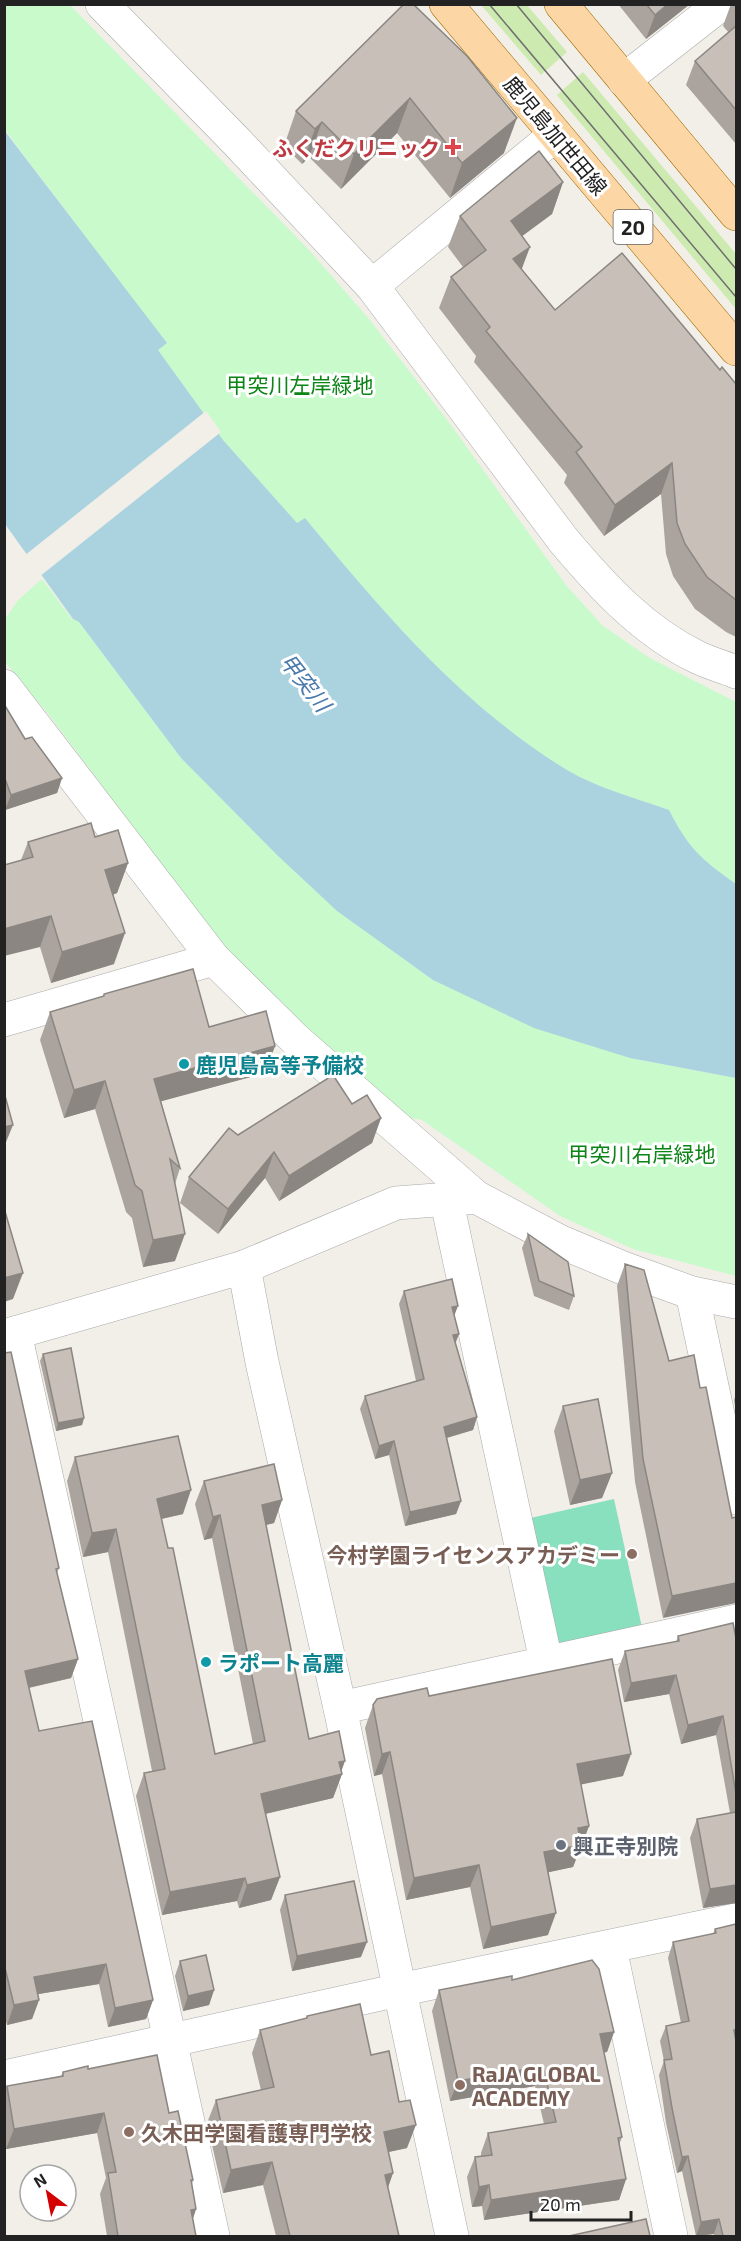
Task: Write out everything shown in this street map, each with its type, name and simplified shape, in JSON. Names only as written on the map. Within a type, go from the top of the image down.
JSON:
[{"type":"main road","name":"鹿児島加世田線","points":[[446,4],[736,349]]},
{"type":"main road","points":[[561,4],[736,214]]},
{"type":"street","points":[[102,4],[372,286],[564,541],[592,574],[616,599],[656,633],[697,657],[736,672]]},
{"type":"street","points":[[624,80],[722,4]]},
{"type":"street","points":[[372,286],[555,135]]},
{"type":"street","points":[[4,686],[214,959],[461,1197],[561,1242],[692,1293],[736,1302]]},
{"type":"street","points":[[4,1020],[214,959]]},
{"type":"street","points":[[213,2236],[10,1335],[244,1267],[396,1203],[461,1197]]},
{"type":"street","points":[[461,1197],[546,1661]]},
{"type":"street","points":[[244,1267],[264,1373],[340,1708],[452,2236]]},
{"type":"street","points":[[692,1293],[736,1498]]},
{"type":"street","points":[[340,1708],[736,1621]]},
{"type":"street","points":[[4,2077],[399,1990],[736,1920]]},
{"type":"street","points":[[610,1948],[671,2236]]},
{"type":"green space","name":"甲突川左岸緑地","points":[[5,5],[70,5],[309,250],[369,319],[448,421],[566,585],[602,625],[648,657],[736,702],[736,884],[697,852],[669,810],[591,782],[567,770],[529,745],[458,687],[394,622],[305,518],[297,523],[223,440],[158,350],[166,343],[5,130]]},
{"type":"green space","points":[[481,5],[527,5],[567,52],[541,75]]},
{"type":"green space","points":[[583,72],[736,254],[736,309],[557,95]]},
{"type":"green space","name":"甲突川右岸緑地","points":[[42,579],[72,619],[79,622],[181,758],[277,855],[337,911],[433,980],[630,1058],[736,1078],[736,1276],[633,1249],[560,1216],[422,1120],[406,1117],[299,1024],[228,953],[49,715],[5,662],[5,619],[18,600]]},
{"type":"green space","points":[[614,1499],[643,1632],[566,1650],[553,1640],[526,1519]]},
{"type":"water","name":"甲突川","points":[[4,130],[167,343],[158,350],[223,440],[297,523],[305,518],[394,622],[458,687],[493,717],[529,745],[567,770],[591,782],[669,810],[697,852],[736,884],[736,1078],[630,1058],[534,1028],[433,980],[337,911],[277,855],[181,758],[79,622],[73,619],[5,524]]},
{"type":"pier","points":[[206,411],[221,432],[39,577],[24,556]]},
{"type":"building","points":[[404,4],[413,4],[467,56],[517,118],[462,163],[410,98],[354,154],[322,122],[315,129],[296,111]]},
{"type":"building","points":[[646,4],[668,4],[655,15]]},
{"type":"building","points":[[736,26],[736,110],[695,61]]},
{"type":"building","points":[[539,151],[563,182],[511,221],[530,247],[513,259],[555,310],[622,253],[720,370],[722,367],[736,384],[736,600],[707,577],[685,544],[677,523],[672,463],[615,505],[576,452],[582,447],[486,331],[490,327],[451,277],[486,250],[460,216]]},
{"type":"building","points":[[4,704],[25,739],[32,737],[62,778],[11,795],[4,776]]},
{"type":"building","points":[[91,823],[95,837],[118,830],[128,863],[105,870],[125,933],[62,952],[51,916],[4,929],[4,865],[33,857],[28,842]]},
{"type":"building","points":[[193,969],[209,1027],[266,1011],[275,1046],[154,1079],[180,1168],[170,1159],[185,1234],[153,1240],[142,1191],[135,1185],[105,1081],[74,1090],[50,1012]]},
{"type":"building","points":[[333,1075],[352,1104],[367,1095],[381,1118],[289,1176],[274,1152],[228,1209],[189,1177],[229,1128],[238,1135]]},
{"type":"building","points":[[4,1092],[13,1125],[4,1127]]},
{"type":"building","points":[[4,1208],[23,1273],[4,1278]]},
{"type":"building","points":[[528,1234],[568,1262],[574,1296],[539,1281]]},
{"type":"building","points":[[625,1264],[644,1270],[669,1361],[694,1355],[700,1388],[706,1387],[732,1518],[736,1517],[736,1583],[672,1596],[643,1459]]},
{"type":"building","points":[[452,1279],[458,1306],[452,1307],[459,1334],[453,1335],[477,1417],[444,1427],[461,1501],[410,1512],[394,1441],[379,1446],[365,1396],[424,1379],[404,1291]]},
{"type":"building","points":[[71,1348],[84,1418],[58,1423],[43,1354]]},
{"type":"building","points":[[11,1352],[59,1568],[56,1569],[78,1659],[25,1671],[39,1731],[92,1721],[153,2000],[115,2008],[106,1964],[34,1977],[39,2000],[14,2005],[4,1964],[4,1353]]},
{"type":"building","points":[[598,1399],[612,1473],[580,1480],[563,1406]]},
{"type":"building","points":[[178,1436],[191,1490],[157,1499],[168,1548],[173,1548],[215,1754],[265,1741],[220,1515],[213,1517],[204,1481],[274,1464],[282,1500],[262,1505],[309,1739],[339,1731],[345,1761],[339,1762],[342,1774],[261,1794],[280,1877],[247,1885],[245,1878],[170,1892],[144,1773],[165,1769],[116,1529],[92,1533],[75,1457]]},
{"type":"building","points":[[733,1623],[736,1638],[736,1794],[723,1716],[688,1725],[676,1675],[631,1683],[625,1651],[679,1641],[678,1636]]},
{"type":"building","points":[[612,1659],[631,1754],[577,1764],[589,1826],[578,1828],[581,1845],[544,1852],[556,1913],[491,1927],[479,1865],[414,1878],[390,1752],[382,1754],[373,1705],[377,1699],[427,1688],[429,1696]]},
{"type":"building","points":[[736,1812],[736,1885],[710,1889],[697,1819]]},
{"type":"building","points":[[354,1881],[367,1942],[297,1956],[285,1895]]},
{"type":"building","points":[[736,1924],[736,2030],[734,2030],[736,2041],[736,2236],[723,2236],[719,2219],[701,2222],[688,2156],[682,2157],[664,2060],[672,2059],[666,2026],[689,2021],[673,1942],[716,1933],[715,1929]]},
{"type":"building","points":[[206,1955],[214,1990],[188,1996],[180,1961]]},
{"type":"building","points":[[592,1960],[599,1969],[614,2032],[600,2034],[622,2137],[618,2138],[626,2179],[491,2200],[489,2185],[479,2187],[475,2157],[492,2155],[488,2133],[556,2122],[543,2066],[458,2081],[439,1990],[512,1976],[512,1980]]},
{"type":"building","points":[[360,2004],[371,2055],[389,2051],[399,2102],[410,2100],[416,2125],[384,2132],[393,2173],[385,2175],[399,2236],[290,2236],[272,2162],[231,2170],[216,2100],[274,2087],[260,2030]]},
{"type":"building","points":[[157,2055],[169,2113],[178,2111],[193,2180],[191,2180],[196,2209],[191,2210],[196,2236],[118,2236],[108,2173],[116,2172],[104,2113],[14,2129],[7,2086],[63,2076],[63,2072],[88,2066],[88,2069]]},
{"type":"building","points":[[646,2219],[650,2236],[569,2236]]},
{"type":"tram line","points":[[489,4],[736,297]]},
{"type":"tram line","points":[[516,4],[736,269]]},
{"type":"place","name":"ふくだクリニック","points":[[453,147]]},
{"type":"place","name":"鹿児島高等予備校","points":[[184,1064]]},
{"type":"place","name":"今村学園ライセンスアカデミー","points":[[632,1554]]},
{"type":"place","name":"ラポート高麗","points":[[206,1662]]},
{"type":"place","name":"興正寺別院","points":[[561,1845]]},
{"type":"place","name":"RaJA GLOBAL ACADEMY","points":[[460,2085]]},
{"type":"place","name":"久木田学園看護専門学校","points":[[129,2132]]}]
